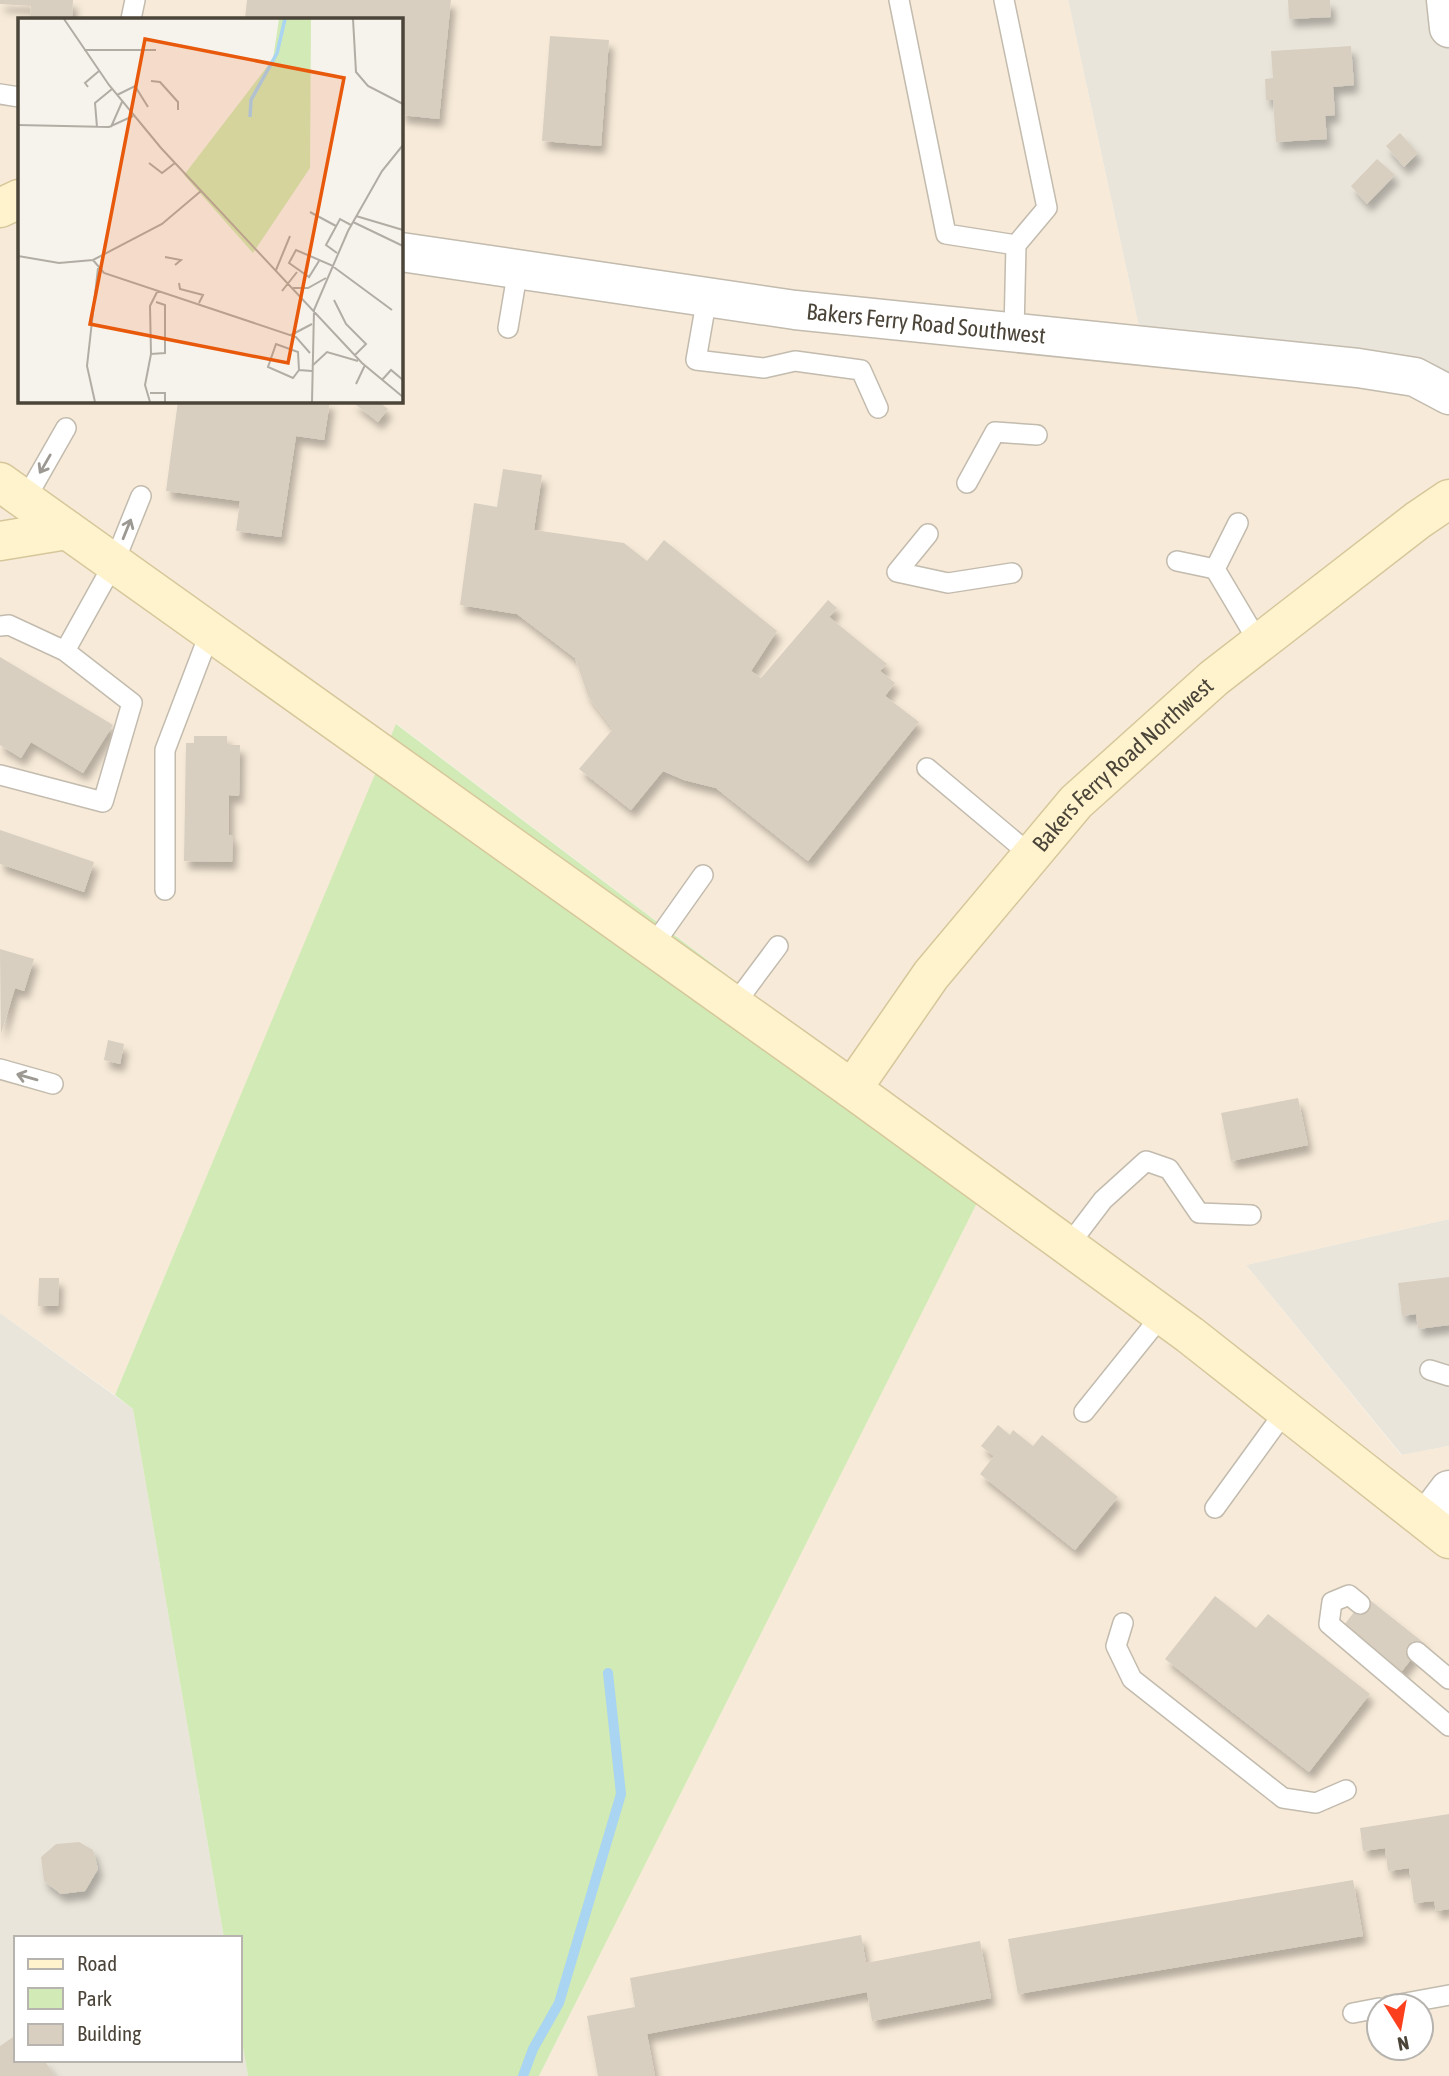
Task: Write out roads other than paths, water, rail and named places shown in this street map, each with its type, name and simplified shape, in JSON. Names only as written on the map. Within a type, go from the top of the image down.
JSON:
[{"type":"main road","points":[[0,193],[18,198]]},
{"type":"main road","points":[[0,208],[18,199]]},
{"type":"main road","points":[[12,491],[852,1088],[1162,1315],[1286,1410],[1442,1516]]},
{"type":"main road","name":"Bakers Ferry Road Northwest","points":[[852,1088],[932,975],[1076,802],[1214,678],[1449,499]]},
{"type":"main road","points":[[0,541],[67,530]]},
{"type":"street","points":[[1446,0],[1449,28]]},
{"type":"street","name":"Bakers Ferry Road Southwest","points":[[402,252],[796,310],[1358,368],[1415,377],[1449,395]]},
{"type":"lane","points":[[131,18],[135,0]]},
{"type":"lane","points":[[899,0],[947,234],[1016,245]]},
{"type":"lane","points":[[1004,0],[1048,208],[1016,245],[1014,332]]},
{"type":"lane","points":[[0,94],[18,97]]},
{"type":"lane","points":[[509,328],[518,269]]},
{"type":"lane","points":[[707,297],[696,360],[764,368],[795,361],[861,370],[877,408]]},
{"type":"lane","points":[[12,491],[66,428]]},
{"type":"lane","points":[[967,483],[995,432],[1037,435]]},
{"type":"lane","points":[[65,651],[114,563],[141,496]]},
{"type":"lane","points":[[1215,569],[1238,523]]},
{"type":"lane","points":[[928,534],[897,572],[948,583],[1012,573]]},
{"type":"lane","points":[[1177,561],[1215,569],[1259,643]]},
{"type":"lane","points":[[0,626],[9,625],[65,651],[132,703],[103,802],[0,775]]},
{"type":"lane","points":[[165,890],[165,750],[210,632]]},
{"type":"lane","points":[[927,768],[1031,856]]},
{"type":"lane","points":[[652,947],[703,876]]},
{"type":"lane","points":[[734,1005],[778,946]]},
{"type":"lane","points":[[0,1069],[53,1084]]},
{"type":"lane","points":[[1068,1246],[1102,1200],[1146,1161],[1169,1169],[1199,1213],[1251,1215]]},
{"type":"lane","points":[[1084,1412],[1162,1315]]},
{"type":"lane","points":[[1430,1370],[1449,1376]]},
{"type":"lane","points":[[1215,1507],[1286,1410]]},
{"type":"lane","points":[[1360,1604],[1349,1595],[1332,1602],[1329,1624],[1449,1727]]},
{"type":"lane","points":[[1123,1623],[1116,1646],[1132,1679],[1283,1798],[1316,1803],[1346,1790]]},
{"type":"lane","points":[[1417,1652],[1449,1679]]},
{"type":"lane","points":[[1353,2013],[1365,2011]]},
{"type":"waterway","points":[[523,2076],[533,2049],[559,2003],[621,1794],[608,1673]]}]
